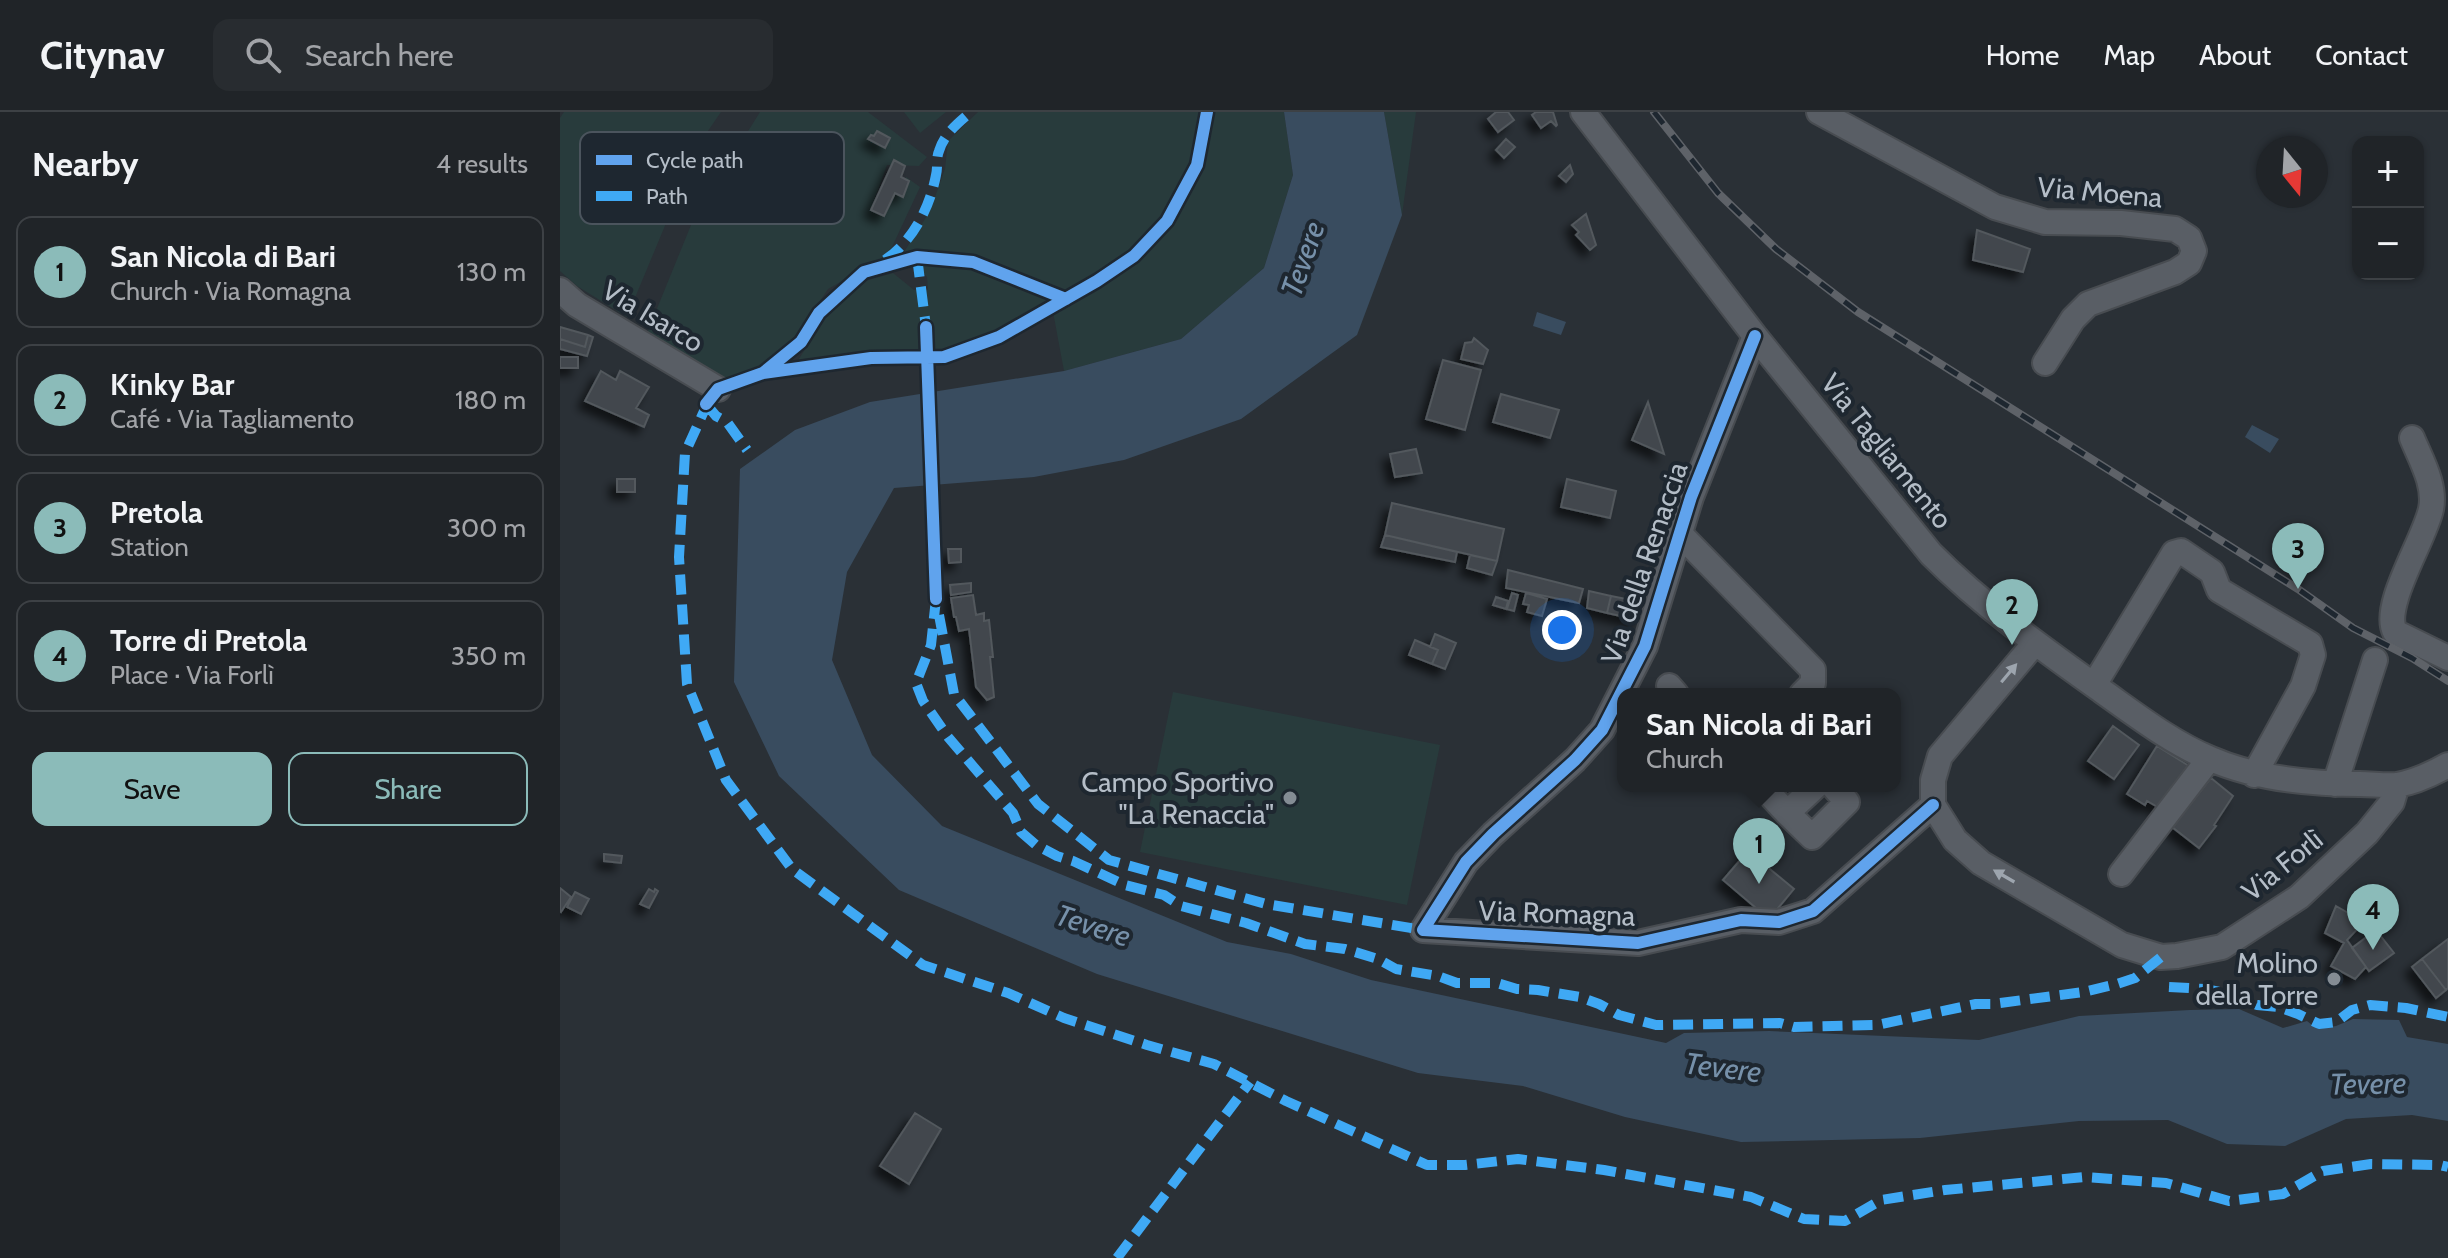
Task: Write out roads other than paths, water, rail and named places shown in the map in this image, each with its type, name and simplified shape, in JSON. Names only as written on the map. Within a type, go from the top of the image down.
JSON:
[{"type":"street","name":"Via Tagliamento","points":[[1583,112],[1755,336],[1931,554],[1963,586],[2034,644],[2135,714],[2209,759],[2254,775],[2335,784],[2397,785],[2430,775],[2448,765]]},
{"type":"street","name":"Via Moena","points":[[1819,112],[1995,207],[2045,222],[2121,223],[2175,229],[2189,238],[2194,251],[2189,263],[2175,272],[2088,304],[2073,319],[2045,363]]},
{"type":"street","name":"Via Isarco","points":[[560,290],[577,305],[718,389]]},
{"type":"street","name":"Via della Renaccia","points":[[1624,688],[1645,646],[1691,497],[1755,336]]},
{"type":"street","points":[[2412,438],[2430,479],[2432,508],[2393,607],[2391,625],[2395,632],[2448,658]]},
{"type":"street","points":[[1680,534],[1813,670],[1813,683],[1808,688]]},
{"type":"street","points":[[2094,685],[2174,553],[2181,551],[2212,572],[2219,590],[2310,644],[2313,655],[2303,686],[2254,775]]},
{"type":"street","points":[[1933,805],[1933,780],[1940,756],[2034,644]]},
{"type":"street","points":[[2335,784],[2375,660]]},
{"type":"street","name":"Via della Renaccia","points":[[1423,930],[1466,862],[1575,760],[1602,730],[1617,701]]},
{"type":"street","points":[[2121,874],[2209,759]]},
{"type":"street","name":"Via Forlì","points":[[1933,805],[1955,840],[1981,863],[2122,945],[2161,957],[2222,947],[2299,897],[2367,833],[2392,802],[2397,785]]},
{"type":"street","points":[[1768,792],[1812,837],[1847,802],[1838,792]]},
{"type":"street","points":[[1787,813],[1810,792]]},
{"type":"street","name":"Via Romagna","points":[[1423,930],[1638,943],[1741,920],[1779,922],[1813,911],[1933,805]]},
{"type":"water","name":"Tevere","points":[[1284,112],[1384,112],[1402,215],[1357,335],[1241,419],[1124,460],[1034,477],[894,488],[847,572],[832,660],[872,755],[942,826],[1227,942],[1291,954],[1371,980],[1666,1043],[1684,1033],[1769,1031],[1979,1040],[2079,1016],[2190,1010],[2239,1009],[2283,1028],[2307,1021],[2317,1029],[2353,1019],[2399,1020],[2407,1037],[2448,1044],[2448,1121],[2412,1115],[2346,1119],[2285,1146],[2227,1144],[2168,1120],[2079,1121],[1920,1138],[1741,1142],[1625,1117],[1523,1086],[1418,1073],[1097,974],[899,890],[779,776],[734,682],[740,469],[795,430],[870,402],[1064,371],[1181,339],[1264,268],[1293,175]]},
{"type":"water","points":[[1537,312],[1566,322],[1561,335],[1533,326]]},
{"type":"water","points":[[2252,425],[2279,439],[2270,453],[2245,437]]},
{"type":"railway","points":[[1654,112],[1718,193],[1776,249],[1858,312],[2298,589],[2353,628],[2412,658],[2448,681]]},
{"type":"place","name":"Pretola","points":[[2298,589]]},
{"type":"place","name":"Kinky Bar","points":[[2012,645]]},
{"type":"place","name":"Campo Sportivo \"La Renaccia\"","points":[[1290,798]]},
{"type":"place","name":"San Nicola di Bari","points":[[1759,884]]},
{"type":"place","name":"Torre di Pretola","points":[[2373,950]]},
{"type":"place","name":"Molino della Torre","points":[[2334,979]]}]
